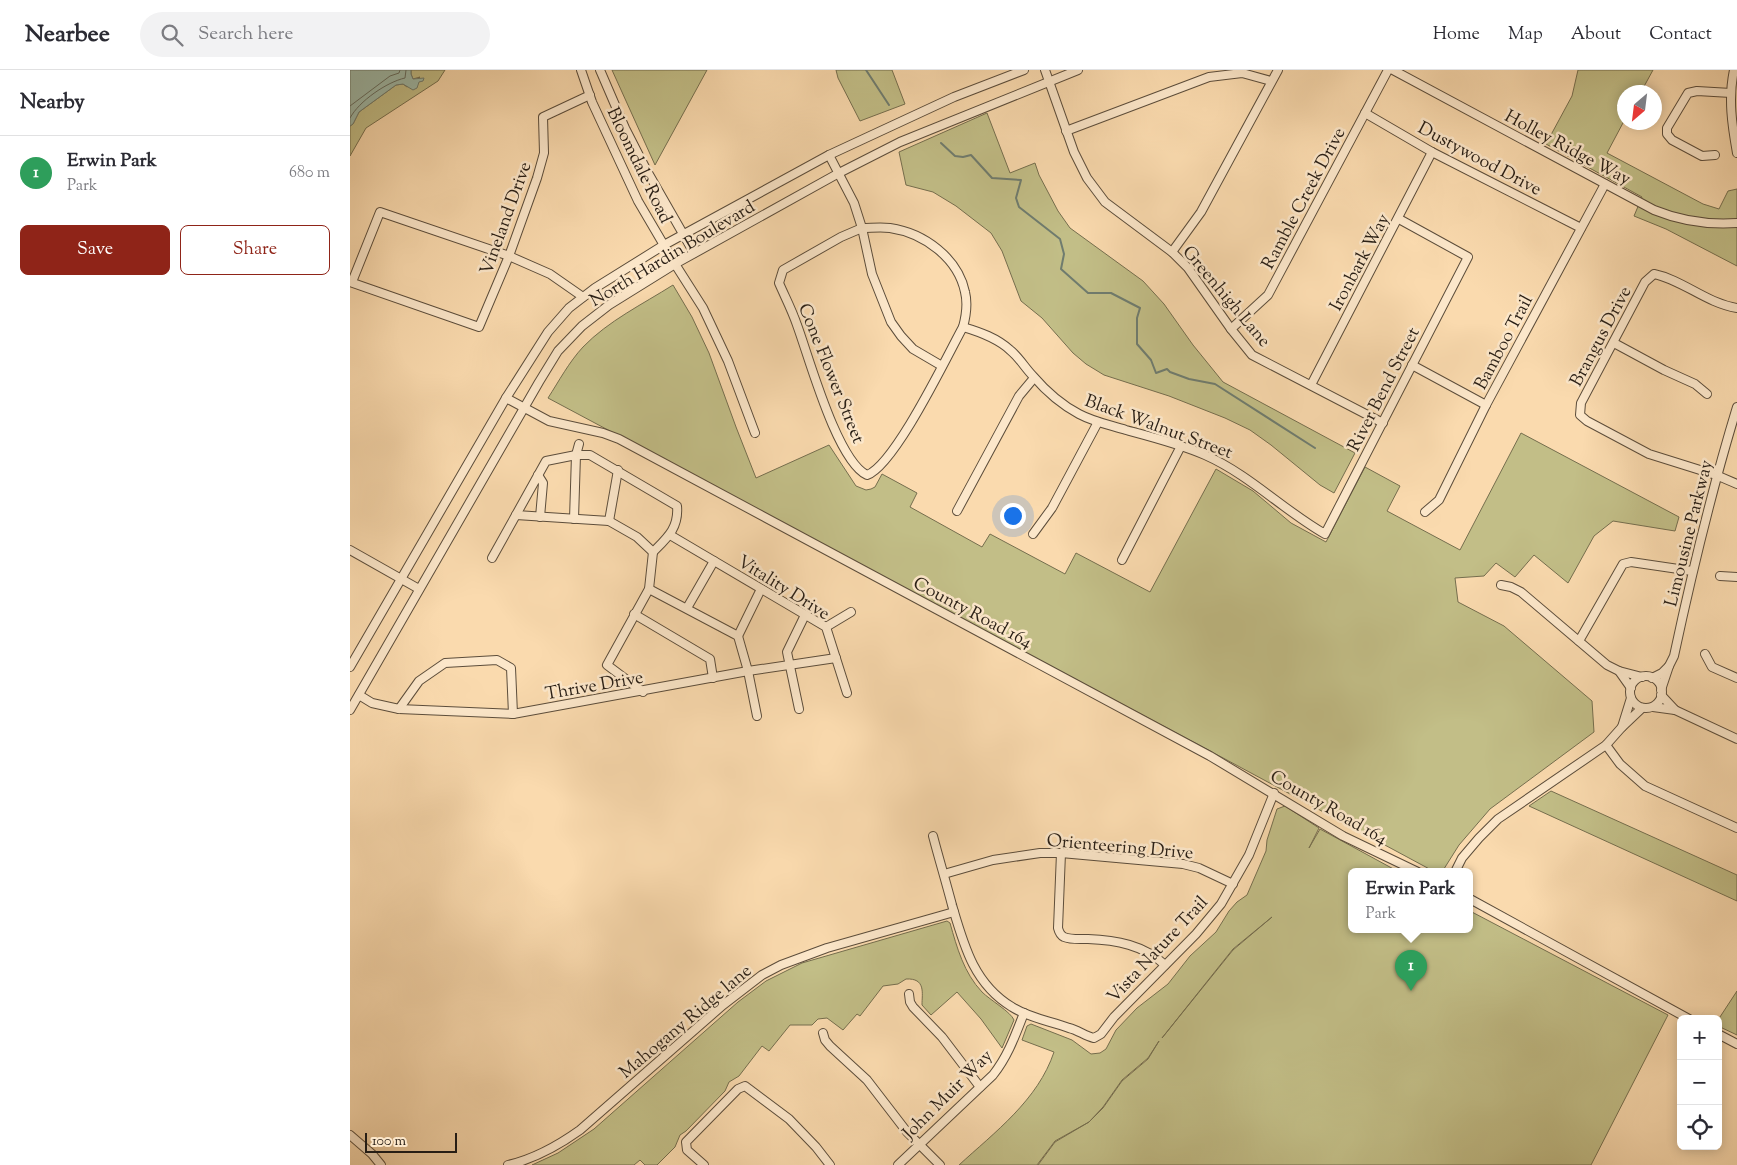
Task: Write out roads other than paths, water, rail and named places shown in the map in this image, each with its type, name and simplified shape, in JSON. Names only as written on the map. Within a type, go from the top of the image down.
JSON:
[{"type":"street","name":"Bloomdale Road","points":[[581,70],[590,95],[638,201],[675,264],[704,308],[728,360],[755,433]]},
{"type":"street","name":"Bloomdale Road","points":[[600,70],[625,128],[694,254]]},
{"type":"street","name":"North Hardin Boulevard","points":[[350,667],[506,398],[548,332],[569,308],[595,288],[664,245],[829,155],[954,97],[1024,70]]},
{"type":"street","name":"Greenhigh Lane","points":[[1045,70],[1066,131],[1087,178],[1105,202],[1172,252],[1188,268],[1231,329],[1252,355],[1382,423]]},
{"type":"street","name":"North Hardin Boulevard","points":[[350,710],[523,408],[558,351],[582,326],[609,305],[675,264],[839,173],[900,142],[1078,70]]},
{"type":"street","points":[[1172,252],[1202,212],[1278,70]]},
{"type":"street","name":"Ramble Creek Drive","points":[[1231,329],[1268,295],[1388,70]]},
{"type":"street","name":"Holley Ridge Way","points":[[1393,70],[1642,204],[1676,218],[1706,223],[1737,223]]},
{"type":"street","points":[[1734,70],[1731,94],[1732,120],[1737,153]]},
{"type":"street","points":[[1066,131],[1209,77],[1242,73],[1271,81]]},
{"type":"street","points":[[1715,155],[1702,156],[1672,140],[1667,128],[1688,93],[1697,91],[1731,94]]},
{"type":"street","name":"Vineland Drive","points":[[351,282],[479,327],[509,256],[537,178],[544,153],[543,117],[590,95]]},
{"type":"street","name":"Dustywood Drive","points":[[1365,113],[1432,152],[1581,228]]},
{"type":"street","name":"Ironbark Way","points":[[1311,385],[1399,219],[1432,152]]},
{"type":"street","points":[[829,155],[854,204],[862,228],[872,274],[892,322],[913,349],[942,366],[963,327],[966,312],[965,293],[959,274],[947,257],[930,244],[910,233],[890,228],[862,228]]},
{"type":"street","name":"Bamboo Trail","points":[[1425,512],[1439,500],[1486,405],[1605,184]]},
{"type":"street","points":[[351,282],[380,212],[509,256],[550,274],[583,297]]},
{"type":"street","name":"River Bend Street","points":[[1325,534],[1468,258],[1399,219]]},
{"type":"street","name":"Cone Flower Street","points":[[862,228],[840,237],[783,270],[779,283],[796,322],[823,402],[836,432],[855,464],[862,472],[867,475],[875,470],[906,432],[942,366]]},
{"type":"street","name":"Brangus Drive","points":[[1716,475],[1649,454],[1587,421],[1580,415],[1581,404],[1645,282],[1654,274],[1664,276],[1703,297],[1737,308]]},
{"type":"street","name":"Black Walnut Street","points":[[963,327],[1004,345],[1034,378],[1061,402],[1079,414],[1098,422],[1181,446],[1205,455],[1261,488],[1305,523],[1325,534]]},
{"type":"street","points":[[1614,343],[1664,370],[1695,384],[1707,394]]},
{"type":"street","points":[[1412,365],[1486,405]]},
{"type":"street","points":[[957,512],[1019,396],[1034,378]]},
{"type":"street","name":"County Road 164","points":[[506,398],[549,421],[603,433],[619,439],[1184,742],[1274,793],[1337,832],[1410,868]]},
{"type":"street","name":"Limousine Parkway","points":[[1661,692],[1674,656],[1716,475],[1737,407]]},
{"type":"street","points":[[1033,534],[1052,508],[1098,422]]},
{"type":"street","points":[[574,518],[576,456],[579,444]]},
{"type":"street","points":[[1122,560],[1181,446]]},
{"type":"street","points":[[492,558],[546,461],[590,455],[677,506],[678,518],[670,535],[653,552],[649,589],[607,665],[643,692]]},
{"type":"street","points":[[609,521],[618,470]]},
{"type":"street","points":[[538,475],[542,483],[540,516]]},
{"type":"street","points":[[1716,475],[1737,484]]},
{"type":"street","points":[[516,515],[609,521],[637,537],[653,552]]},
{"type":"street","name":"Vitality Drive","points":[[670,535],[826,627],[847,693]]},
{"type":"street","points":[[350,550],[420,589]]},
{"type":"street","points":[[687,608],[714,562]]},
{"type":"street","points":[[1579,641],[1623,564],[1631,562],[1692,572]]},
{"type":"street","points":[[1720,576],[1737,577]]},
{"type":"street","points":[[1501,585],[1521,592],[1607,664],[1619,671],[1652,678],[1662,673],[1669,666]]},
{"type":"street","points":[[649,589],[738,636]]},
{"type":"street","points":[[757,716],[748,671],[738,636],[761,589]]},
{"type":"street","points":[[826,627],[851,612]]},
{"type":"street","points":[[634,614],[710,659],[713,678]]},
{"type":"street","points":[[799,709],[787,652],[805,615]]},
{"type":"street","points":[[1705,654],[1712,668],[1737,678]]},
{"type":"street","name":"Thrive Drive","points":[[359,695],[372,703],[399,709],[513,714],[643,692],[748,671],[836,658]]},
{"type":"street","points":[[399,709],[419,681],[445,663],[496,660],[511,668],[513,714]]},
{"type":"street","points":[[1619,671],[1631,688]]},
{"type":"street","points":[[1622,727],[1631,698],[1633,683],[1642,677]]},
{"type":"street","points":[[1652,678],[1660,685],[1661,692],[1660,700],[1653,707]]},
{"type":"street","points":[[1661,692],[1675,710]]},
{"type":"street","points":[[1631,698],[1642,708],[1653,707],[1675,710],[1737,739]]},
{"type":"street","points":[[1456,868],[1473,844],[1498,819],[1606,745],[1642,708]]},
{"type":"street","points":[[1606,745],[1620,764],[1644,786],[1737,828]]},
{"type":"street","name":"Vista Nature Trail","points":[[1024,1013],[1074,1029],[1094,1038],[1101,1034],[1114,1017],[1212,917],[1249,855],[1274,793]]},
{"type":"street","points":[[933,836],[954,912],[972,966],[982,982],[997,996],[1024,1013]]},
{"type":"street","points":[[1061,853],[1058,928],[1061,934],[1067,938],[1102,940],[1130,945],[1165,965]]},
{"type":"street","name":"Orienteering Drive","points":[[944,874],[1022,854],[1061,853],[1183,864],[1199,868],[1233,884]]},
{"type":"street","points":[[1473,901],[1683,1015]]},
{"type":"street","name":"Mahogany Ridge lane","points":[[508,1165],[530,1158],[580,1130],[730,999],[762,975],[781,964],[827,948],[954,912]]},
{"type":"street","points":[[909,994],[910,1002],[913,1006],[942,1037],[980,1087]]},
{"type":"street","name":"John Muir Way","points":[[898,1165],[993,1075],[1004,1061],[1011,1047],[1024,1013]]},
{"type":"street","points":[[823,1033],[825,1040],[830,1046],[867,1080],[918,1144],[940,1165]]},
{"type":"street","points":[[1722,1036],[1737,1044]]},
{"type":"street","points":[[704,1165],[687,1150],[685,1145],[743,1086],[748,1087],[789,1119],[816,1147],[830,1165]]},
{"type":"street","points":[[350,1135],[382,1165]]},
{"type":"water","points":[[350,70],[411,70],[413,79],[424,78],[423,81],[419,82],[417,88],[413,90],[403,84],[396,85],[359,112],[350,126]]},
{"type":"waterway","points":[[866,70],[889,105]]},
{"type":"waterway","points":[[941,143],[955,156],[971,155],[992,178],[1021,180],[1016,198],[1019,207],[1060,239],[1064,254],[1061,269],[1088,293],[1111,293],[1140,308],[1137,318],[1137,344],[1151,360],[1156,373],[1167,369],[1189,379],[1215,384],[1315,448]]},
{"type":"place","name":"Erwin Park","points":[[1411,991]]}]
